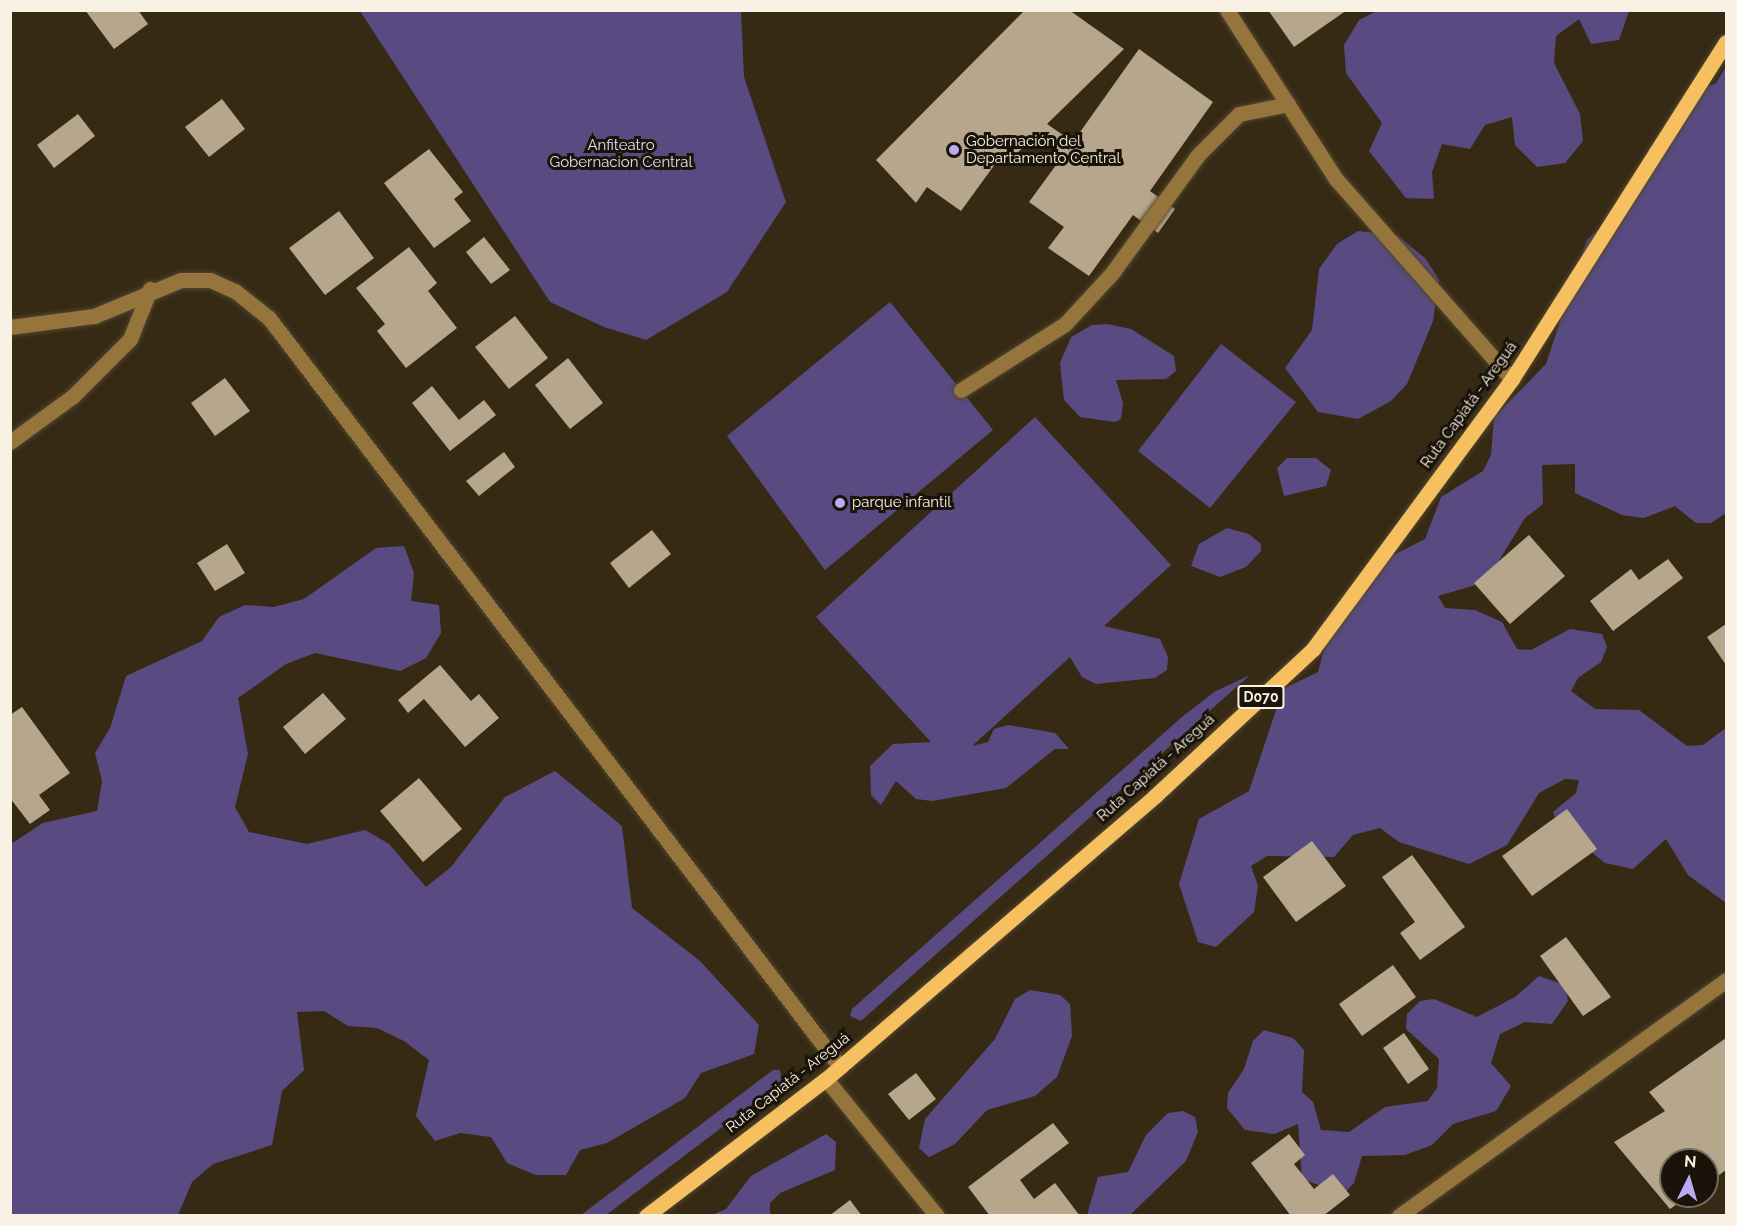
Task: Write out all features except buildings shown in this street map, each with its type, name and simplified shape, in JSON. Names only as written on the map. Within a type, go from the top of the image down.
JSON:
[{"type":"main road","name":"Ruta Capiatá - Areguá","points":[[646,1215],[826,1078],[1155,796],[1313,649],[1512,379],[1726,42]]},
{"type":"street","points":[[1227,10],[1336,179],[1512,379]]},
{"type":"street","points":[[961,390],[1065,324],[1112,273],[1198,155],[1239,114],[1288,104]]},
{"type":"street","points":[[10,327],[94,315],[150,289],[181,280],[210,280],[235,291],[269,318],[840,1066]]},
{"type":"street","points":[[10,442],[73,396],[130,339],[150,289]]},
{"type":"street","points":[[1399,1215],[1726,980]]},
{"type":"street","points":[[826,1078],[937,1215]]},
{"type":"green space","points":[[1379,10],[1629,11],[1619,40],[1591,44],[1579,19],[1556,36],[1554,63],[1580,114],[1583,141],[1565,163],[1537,167],[1515,145],[1512,117],[1485,125],[1470,149],[1442,144],[1432,172],[1434,199],[1406,198],[1369,151],[1382,123],[1346,73],[1344,45],[1359,20]]},
{"type":"green space","name":"Anfiteatro Gobernacion Central","points":[[360,11],[741,11],[744,77],[786,202],[727,292],[646,340],[604,327],[550,302]]},
{"type":"green space","points":[[1726,67],[1726,513],[1711,523],[1696,523],[1675,506],[1644,518],[1622,515],[1575,493],[1575,464],[1542,465],[1543,504],[1525,518],[1498,562],[1479,584],[1438,596],[1445,608],[1475,610],[1502,622],[1517,649],[1531,650],[1570,629],[1602,634],[1607,647],[1601,662],[1578,678],[1571,691],[1595,709],[1639,710],[1687,746],[1703,745],[1726,728],[1726,903],[1688,875],[1666,839],[1633,869],[1605,863],[1559,826],[1553,812],[1576,793],[1579,780],[1565,779],[1539,793],[1507,845],[1469,864],[1399,842],[1380,828],[1353,835],[1334,857],[1267,856],[1251,866],[1258,886],[1254,912],[1216,947],[1198,942],[1179,884],[1199,819],[1249,791],[1283,689],[1318,672],[1335,608],[1368,568],[1425,539],[1441,497],[1483,471],[1491,455],[1494,417],[1546,364],[1587,240],[1638,194],[1649,148],[1692,95],[1716,83]]},
{"type":"green space","points":[[1358,231],[1397,235],[1426,259],[1439,280],[1433,321],[1407,384],[1391,401],[1358,419],[1318,412],[1285,368],[1312,330],[1319,269],[1337,244]]},
{"type":"green space","name":"parque infantil","points":[[890,302],[993,430],[825,570],[727,436]]},
{"type":"green space","points":[[1107,324],[1131,329],[1174,356],[1176,371],[1166,379],[1116,380],[1123,403],[1121,419],[1115,422],[1080,417],[1064,400],[1060,363],[1071,337],[1092,325]]},
{"type":"green space","points":[[1221,344],[1296,402],[1210,508],[1138,451]]},
{"type":"green space","points":[[1035,417],[1171,565],[1104,626],[1160,639],[1168,657],[1167,670],[1155,678],[1096,684],[1082,677],[1070,657],[972,746],[988,742],[994,729],[1008,725],[1055,733],[1069,749],[1055,749],[1006,788],[932,801],[916,799],[896,781],[881,805],[871,795],[870,766],[893,744],[931,742],[816,617]]},
{"type":"green space","points":[[1287,458],[1316,458],[1331,470],[1326,486],[1284,496],[1277,468]]},
{"type":"green space","points":[[1227,528],[1249,534],[1261,544],[1261,551],[1246,567],[1220,577],[1191,566],[1199,544]]},
{"type":"green space","points":[[404,546],[414,573],[411,601],[439,605],[441,633],[426,658],[400,671],[315,653],[286,664],[238,698],[248,754],[235,807],[249,832],[307,844],[365,830],[389,844],[426,887],[451,867],[505,797],[555,771],[622,826],[632,908],[700,961],[759,1025],[754,1054],[701,1073],[685,1098],[607,1143],[580,1150],[566,1175],[536,1175],[507,1163],[491,1137],[460,1133],[435,1141],[416,1116],[429,1060],[404,1041],[377,1028],[348,1026],[324,1011],[297,1012],[304,1070],[282,1091],[272,1145],[213,1164],[192,1182],[178,1215],[11,1215],[11,844],[43,823],[97,811],[102,781],[95,753],[110,728],[126,676],[202,641],[219,617],[245,605],[274,607],[304,599],[376,548]]},
{"type":"green space","points":[[1250,675],[861,1021],[850,1016],[852,1009],[1182,717],[1214,692]]},
{"type":"green space","points":[[1539,976],[1565,985],[1568,1001],[1552,1024],[1525,1022],[1500,1034],[1491,1063],[1511,1086],[1496,1111],[1453,1124],[1432,1145],[1405,1155],[1362,1156],[1354,1183],[1343,1194],[1302,1179],[1298,1124],[1274,1134],[1245,1130],[1227,1108],[1228,1093],[1244,1069],[1253,1041],[1264,1030],[1293,1038],[1304,1050],[1302,1092],[1313,1102],[1321,1130],[1349,1132],[1385,1107],[1428,1101],[1437,1088],[1439,1059],[1406,1029],[1407,1014],[1420,1001],[1434,999],[1477,1017],[1515,997]]},
{"type":"green space","points":[[1030,990],[1060,995],[1070,1004],[1072,1036],[1057,1077],[1035,1096],[987,1110],[955,1144],[929,1157],[919,1148],[925,1119],[995,1039],[1015,999]]},
{"type":"green space","points":[[773,1070],[780,1070],[782,1082],[606,1215],[581,1215]]},
{"type":"green space","points":[[1183,1111],[1195,1117],[1198,1132],[1186,1161],[1130,1215],[1087,1215],[1098,1177],[1128,1172],[1146,1135],[1168,1113]]},
{"type":"green space","points":[[826,1134],[836,1142],[835,1170],[780,1193],[770,1203],[770,1215],[712,1215],[726,1209],[751,1176]]},
{"type":"place","name":"Gobernación del Departamento Central","points":[[954,150]]},
{"type":"place","name":"parque infantil","points":[[840,503]]}]
